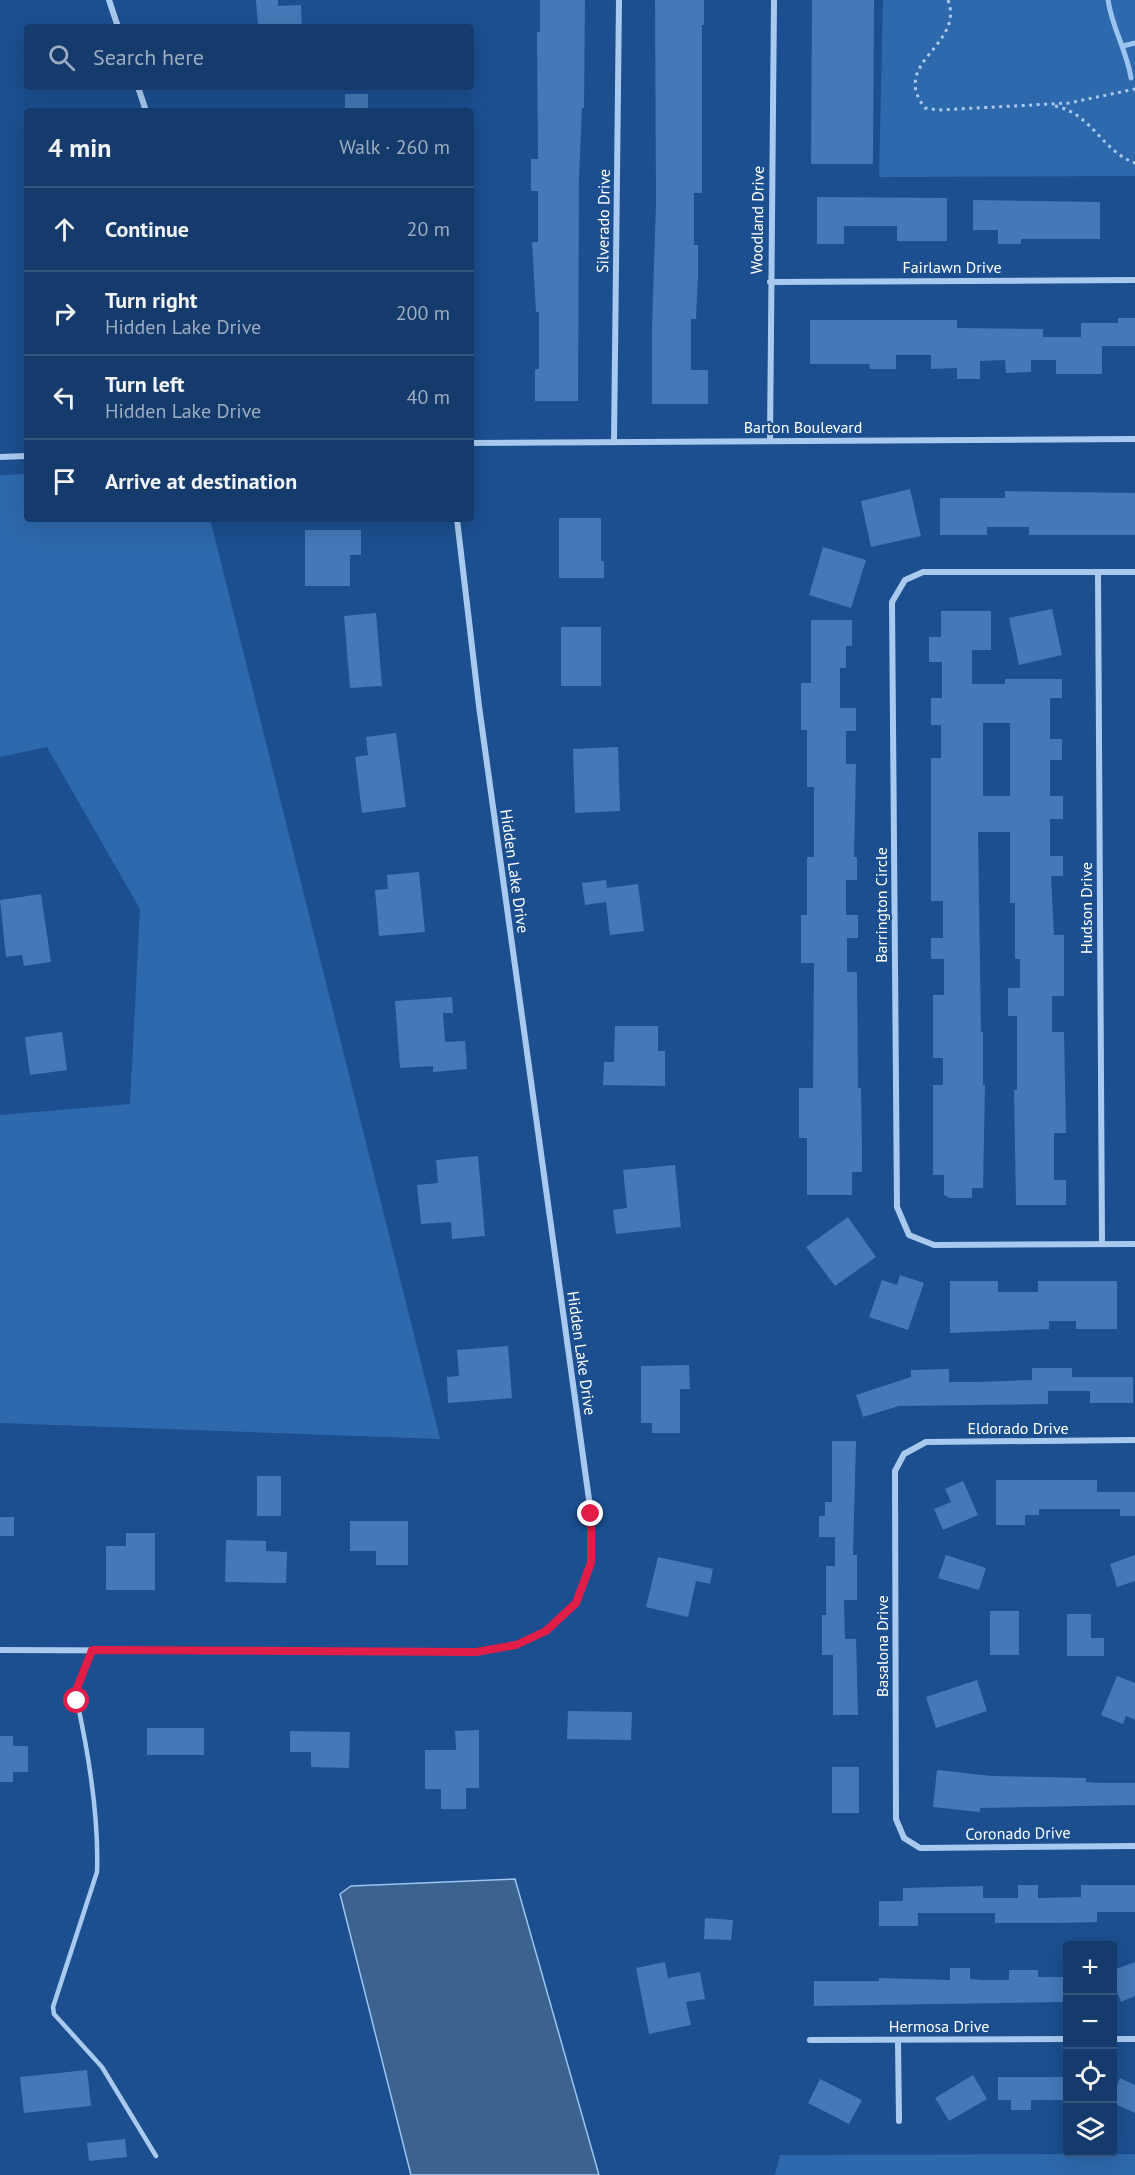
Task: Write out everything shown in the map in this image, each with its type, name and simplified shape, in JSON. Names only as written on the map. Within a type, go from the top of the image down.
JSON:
[{"type":"street","points":[[110,0],[117,24]]},
{"type":"street","name":"Silverado Drive","points":[[614,442],[619,0]]},
{"type":"street","name":"Woodland Drive","points":[[770,441],[774,0]]},
{"type":"street","points":[[139,90],[145,108]]},
{"type":"street","name":"Fairlawn Drive","points":[[770,282],[1135,280]]},
{"type":"street","name":"Barton Boulevard","points":[[474,443],[1135,439]]},
{"type":"street","points":[[0,457],[24,456]]},
{"type":"street","name":"Hidden Lake Drive","points":[[0,1650],[476,1652],[516,1645],[546,1631],[576,1603],[591,1563],[591,1514],[479,706],[457,522]]},
{"type":"street","name":"Barrington Circle","points":[[1135,572],[923,572],[905,580],[892,602],[897,1207],[909,1235],[934,1245],[1135,1244]]},
{"type":"street","name":"Hudson Drive","points":[[1098,572],[1102,1244]]},
{"type":"street","name":"Eldorado Drive","points":[[904,1454],[926,1442],[1135,1440]]},
{"type":"street","name":"Basalona Drive","points":[[904,1454],[895,1471],[896,1819],[904,1838]]},
{"type":"street","name":"Coronado Drive","points":[[904,1838],[920,1848],[1135,1845]]},
{"type":"street","name":"Hermosa Drive","points":[[810,2040],[1063,2039]]},
{"type":"street","points":[[1117,2039],[1135,2039]]},
{"type":"street","points":[[898,2040],[899,2121]]},
{"type":"lane","points":[[92,1650],[77,1688],[77,1701],[91,1781],[98,1851],[97,1872],[58,1983],[53,2007],[54,2014],[102,2067],[156,2156]]},
{"type":"path","points":[[948,0],[951,16],[949,29],[943,39],[928,53],[917,75],[918,97],[925,108],[939,110],[1050,105],[1135,89]]},
{"type":"path","points":[[1050,105],[1074,111],[1117,154],[1135,163]]},
{"type":"shaded area","points":[[883,0],[1135,0],[1135,176],[879,177]]},
{"type":"shaded area","points":[[24,474],[24,522],[211,522],[440,1439],[0,1423],[0,1115],[130,1104],[140,909],[47,747],[0,757],[0,475]]},
{"type":"shaded area","points":[[515,1879],[599,2175],[411,2175],[340,1894],[351,1886]]},
{"type":"shaded area","points":[[1063,2154],[1063,2157],[1117,2157],[1117,2154],[1135,2154],[1135,2175],[775,2175],[780,2155]]},
{"type":"building","points":[[256,0],[278,0],[278,6],[301,5],[302,24],[258,24]]},
{"type":"building","points":[[540,0],[585,0],[584,108],[582,108],[579,179],[578,401],[535,401],[535,369],[539,369],[539,312],[536,312],[532,242],[538,242],[538,191],[531,191],[531,159],[538,159],[537,32],[540,32]]},
{"type":"building","points":[[655,0],[704,0],[702,193],[694,193],[694,245],[698,245],[698,277],[696,319],[691,319],[691,370],[708,370],[708,404],[652,404],[656,203]]},
{"type":"building","points":[[812,0],[874,0],[873,164],[811,164]]},
{"type":"building","points":[[345,94],[368,94],[368,108],[345,108]]},
{"type":"building","points":[[817,197],[947,198],[947,241],[897,241],[897,226],[844,226],[844,244],[817,244]]},
{"type":"building","points":[[973,200],[1100,202],[1100,239],[1021,239],[1021,244],[998,244],[998,230],[973,230]]},
{"type":"building","points":[[1118,318],[1135,318],[1135,346],[1102,346],[1102,374],[1056,374],[1056,360],[1031,360],[1031,372],[1006,373],[1005,360],[980,361],[980,379],[957,379],[957,368],[931,369],[931,355],[896,355],[896,369],[870,369],[869,364],[810,364],[810,320],[957,320],[957,328],[1043,329],[1043,337],[1081,337],[1081,323],[1118,323]]},
{"type":"building","points":[[910,489],[921,536],[871,547],[861,501]]},
{"type":"building","points":[[1005,491],[1135,493],[1135,535],[1029,535],[1029,527],[987,527],[987,535],[940,535],[940,498],[1005,498]]},
{"type":"building","points":[[559,518],[601,518],[601,561],[604,561],[604,578],[559,578]]},
{"type":"building","points":[[305,530],[361,530],[361,555],[350,555],[350,586],[305,586]]},
{"type":"building","points":[[823,547],[866,560],[851,608],[809,595]]},
{"type":"building","points":[[1052,609],[1062,655],[1019,665],[1009,618]]},
{"type":"building","points":[[941,611],[991,611],[991,650],[972,650],[972,684],[1005,684],[1005,679],[1062,679],[1062,698],[1050,698],[1050,739],[1062,739],[1062,760],[1050,760],[1050,796],[1063,796],[1063,819],[1050,819],[1050,856],[1063,856],[1063,876],[1051,876],[1054,935],[1064,935],[1064,996],[1052,996],[1052,1032],[1064,1032],[1066,1133],[1054,1133],[1054,1180],[1066,1180],[1066,1205],[1016,1205],[1014,1090],[1017,1090],[1017,1016],[1008,1016],[1008,988],[1020,988],[1020,959],[1015,959],[1015,903],[1010,903],[1010,832],[978,832],[981,1032],[983,1032],[983,1085],[985,1085],[983,1188],[972,1188],[972,1198],[950,1198],[944,1195],[944,1175],[933,1175],[933,1085],[943,1085],[943,1058],[933,1058],[933,995],[944,995],[944,959],[931,959],[931,938],[943,938],[943,901],[931,901],[931,758],[941,758],[941,725],[931,725],[931,698],[942,698],[942,662],[929,662],[929,637],[941,637]],"holes":[[[983,723],[1010,723],[1010,796],[983,796]]]},
{"type":"building","points":[[376,613],[382,686],[350,688],[344,616]]},
{"type":"building","points":[[811,620],[852,620],[852,646],[846,646],[846,668],[840,668],[840,708],[856,708],[856,731],[846,731],[846,764],[856,764],[854,857],[857,857],[857,880],[846,880],[846,915],[858,915],[858,938],[847,938],[847,972],[857,972],[858,1088],[861,1088],[862,1172],[852,1172],[852,1195],[807,1195],[807,1138],[799,1138],[799,1088],[813,1088],[814,963],[801,963],[801,915],[807,915],[807,857],[814,857],[814,787],[807,787],[807,730],[801,730],[801,683],[811,683]]},
{"type":"building","points":[[561,627],[601,627],[601,686],[561,686]]},
{"type":"building","points":[[396,733],[406,807],[362,813],[355,757],[368,755],[366,737]]},
{"type":"building","points":[[618,747],[620,811],[575,813],[573,749]]},
{"type":"building","points":[[419,872],[425,932],[379,936],[375,890],[388,889],[387,875]]},
{"type":"building","points":[[606,880],[607,888],[638,884],[644,931],[610,935],[606,902],[585,905],[582,883]]},
{"type":"building","points":[[41,894],[51,962],[24,966],[22,955],[6,957],[0,900]]},
{"type":"building","points":[[452,997],[453,1013],[443,1013],[445,1042],[465,1041],[467,1069],[433,1072],[433,1066],[400,1068],[395,1001]]},
{"type":"building","points":[[615,1026],[658,1026],[658,1051],[665,1051],[665,1086],[603,1085],[604,1062],[614,1062]]},
{"type":"building","points":[[62,1032],[67,1070],[30,1075],[25,1037]]},
{"type":"building","points":[[478,1156],[485,1236],[452,1239],[451,1222],[421,1224],[417,1185],[438,1183],[436,1160]]},
{"type":"building","points":[[675,1165],[681,1227],[616,1234],[613,1210],[627,1208],[623,1170]]},
{"type":"building","points":[[848,1217],[876,1257],[835,1286],[806,1247]]},
{"type":"building","points":[[900,1275],[924,1283],[908,1330],[869,1317],[882,1280],[897,1285]]},
{"type":"building","points":[[950,1281],[998,1281],[998,1292],[1038,1292],[1038,1281],[1117,1281],[1117,1329],[1076,1329],[1076,1321],[1049,1321],[1049,1329],[950,1333]]},
{"type":"building","points":[[508,1346],[512,1398],[448,1403],[447,1377],[459,1376],[457,1350]]},
{"type":"building","points":[[689,1365],[690,1389],[680,1389],[680,1433],[652,1433],[652,1423],[641,1423],[641,1366]]},
{"type":"building","points":[[1032,1368],[1072,1368],[1072,1377],[1133,1377],[1133,1403],[1090,1403],[1090,1391],[1048,1391],[1048,1404],[899,1406],[863,1417],[856,1395],[911,1377],[911,1370],[949,1369],[949,1382],[976,1382],[1032,1380]]},
{"type":"building","points":[[832,1441],[856,1441],[853,1555],[857,1555],[857,1600],[844,1600],[845,1639],[856,1639],[858,1715],[833,1715],[833,1655],[822,1655],[822,1615],[826,1615],[826,1566],[835,1566],[835,1537],[819,1537],[819,1516],[825,1516],[825,1502],[832,1502]]},
{"type":"building","points":[[257,1476],[281,1476],[281,1516],[257,1516]]},
{"type":"building","points":[[996,1480],[1097,1480],[1097,1492],[1135,1492],[1135,1516],[1120,1516],[1120,1509],[1039,1509],[1039,1515],[1025,1515],[1025,1525],[996,1525]]},
{"type":"building","points":[[963,1481],[978,1515],[943,1530],[934,1509],[951,1502],[945,1489]]},
{"type":"building","points":[[0,1517],[14,1517],[14,1536],[0,1536]]},
{"type":"building","points":[[350,1521],[408,1521],[408,1565],[376,1565],[376,1551],[350,1551]]},
{"type":"building","points":[[126,1533],[155,1533],[155,1590],[106,1590],[106,1546],[126,1546]]},
{"type":"building","points":[[226,1540],[266,1541],[266,1551],[287,1552],[286,1583],[225,1582]]},
{"type":"building","points":[[946,1555],[986,1568],[979,1590],[938,1578]]},
{"type":"building","points":[[1135,1555],[1135,1581],[1117,1587],[1110,1564]]},
{"type":"building","points":[[658,1557],[713,1569],[710,1584],[696,1581],[688,1617],[646,1607]]},
{"type":"building","points":[[990,1611],[1019,1611],[1019,1655],[990,1655]]},
{"type":"building","points":[[1067,1614],[1091,1614],[1091,1638],[1104,1638],[1104,1656],[1067,1656]]},
{"type":"building","points":[[1117,1676],[1135,1683],[1135,1720],[1126,1716],[1123,1724],[1101,1715]]},
{"type":"building","points":[[977,1680],[987,1711],[936,1728],[926,1697]]},
{"type":"building","points":[[568,1711],[632,1712],[631,1740],[567,1739]]},
{"type":"building","points":[[147,1728],[204,1728],[204,1755],[147,1755]]},
{"type":"building","points":[[479,1730],[479,1788],[466,1788],[466,1809],[441,1809],[441,1789],[425,1789],[425,1750],[456,1750],[455,1731]]},
{"type":"building","points":[[290,1731],[350,1732],[349,1768],[311,1767],[311,1752],[290,1752]]},
{"type":"building","points":[[0,1736],[13,1736],[13,1746],[28,1746],[28,1772],[13,1772],[13,1782],[0,1782]]},
{"type":"building","points":[[832,1767],[859,1767],[859,1813],[832,1813]]},
{"type":"building","points":[[937,1770],[992,1776],[1086,1778],[1086,1782],[1135,1783],[1135,1805],[980,1808],[980,1812],[933,1807]]},
{"type":"building","points":[[1018,1885],[1038,1885],[1038,1898],[1081,1897],[1081,1885],[1135,1885],[1135,1912],[1097,1912],[1097,1922],[1058,1923],[995,1923],[995,1913],[918,1913],[918,1926],[879,1926],[879,1901],[903,1901],[903,1888],[983,1886],[983,1898],[1018,1898]]},
{"type":"building","points":[[705,1918],[733,1920],[731,1940],[704,1939]]},
{"type":"building","points":[[665,1962],[668,1978],[700,1972],[705,1999],[686,2002],[691,2025],[649,2034],[636,1968]]},
{"type":"building","points":[[1135,1962],[1135,1996],[1121,2002],[1117,1991],[1117,1969]]},
{"type":"building","points":[[950,1968],[970,1968],[970,1979],[983,1980],[1009,1980],[1009,1970],[1038,1970],[1038,1977],[1063,1977],[1063,2002],[814,2006],[814,1981],[879,1981],[879,1978],[950,1980]]},
{"type":"building","points":[[87,2070],[91,2106],[24,2113],[20,2077]]},
{"type":"building","points":[[973,2075],[987,2099],[949,2121],[935,2098]]},
{"type":"building","points":[[998,2077],[1063,2077],[1063,2100],[1031,2100],[1031,2110],[1011,2110],[1011,2100],[998,2100]]},
{"type":"building","points":[[1120,2078],[1135,2085],[1135,2113],[1117,2105],[1117,2086]]},
{"type":"building","points":[[820,2079],[862,2100],[849,2124],[808,2103]]},
{"type":"building","points":[[125,2139],[127,2157],[89,2161],[87,2143]]},
{"type":"waterway","points":[[1108,0],[1131,78]]},
{"type":"waterway","points":[[1123,46],[1135,43]]},
{"type":"route","points":[[77,1701],[77,1688],[92,1650],[476,1652],[516,1645],[546,1631],[576,1603],[591,1563],[591,1514]]}]
